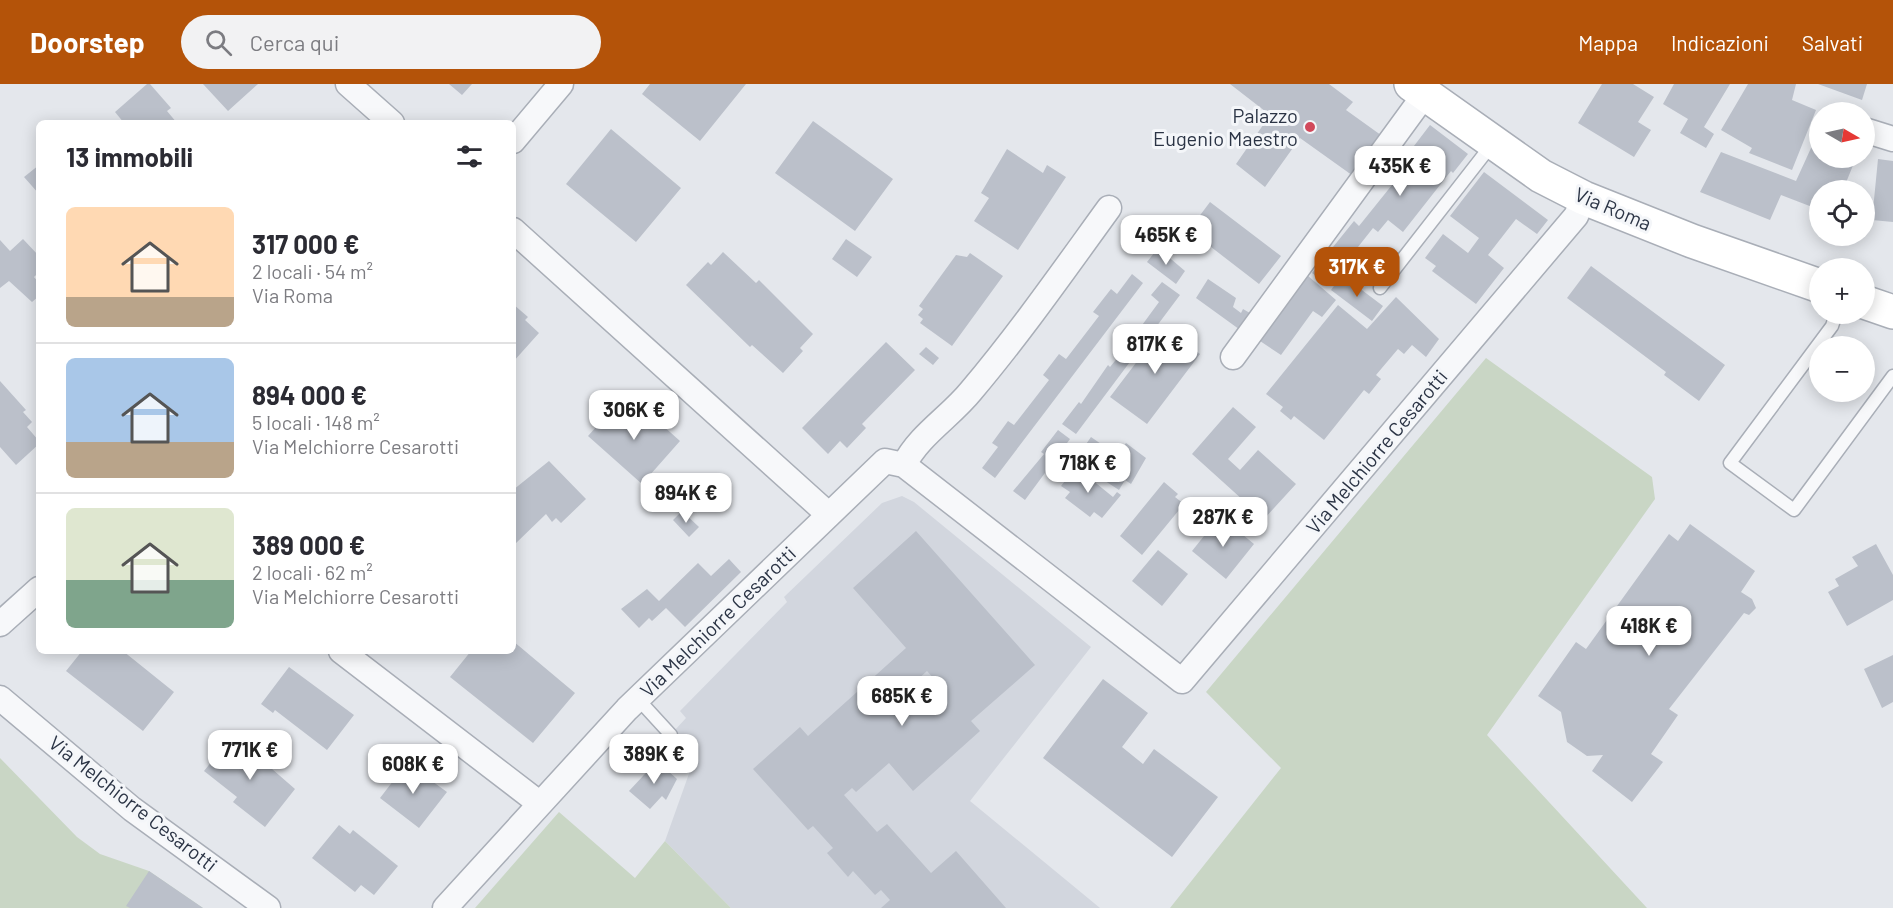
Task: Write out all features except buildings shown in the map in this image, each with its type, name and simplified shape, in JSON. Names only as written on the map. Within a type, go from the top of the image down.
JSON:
[{"type":"street","points":[[348,84],[389,120]]},
{"type":"street","points":[[516,137],[561,84]]},
{"type":"street","name":"Via Roma","points":[[1233,357],[1418,89],[1492,144],[1541,176],[1584,198],[1692,241],[1809,282]]},
{"type":"street","points":[[1875,133],[1893,139]]},
{"type":"street","name":"Via Melchiorre Cesarotti","points":[[445,908],[539,803],[638,699],[761,584],[828,514],[885,461],[904,465],[1182,681],[1576,216],[1584,198]]},
{"type":"street","points":[[904,465],[911,450],[969,394],[1009,345],[1109,208]]},
{"type":"street","points":[[516,233],[828,514]]},
{"type":"street","points":[[1875,306],[1893,312]]},
{"type":"street","points":[[0,624],[36,592]]},
{"type":"street","points":[[345,654],[539,803]]},
{"type":"street","name":"Via Melchiorre Cesarotti","points":[[0,698],[132,809],[268,908]]},
{"type":"lane","points":[[1380,288],[1492,144]]},
{"type":"lane","points":[[1833,324],[1730,463],[1794,510],[1893,376]]},
{"type":"lane","points":[[638,699],[671,735]]},
{"type":"shaded area","points":[[902,496],[914,502],[1091,647],[970,801],[1100,908],[731,908],[665,841],[691,768],[663,743],[686,718],[680,711],[787,602],[784,597],[882,503]]},
{"type":"green space","points":[[1486,358],[1652,477],[1655,499],[1487,735],[1647,908],[1170,908],[1281,768],[1206,692]]},
{"type":"green space","points":[[0,758],[77,837],[100,854],[149,871],[203,908],[0,908]]},
{"type":"green space","points":[[559,812],[635,878],[665,841],[731,908],[475,908]]},
{"type":"place","name":"Palazzo Eugenio Maestro","points":[[1310,127]]}]
